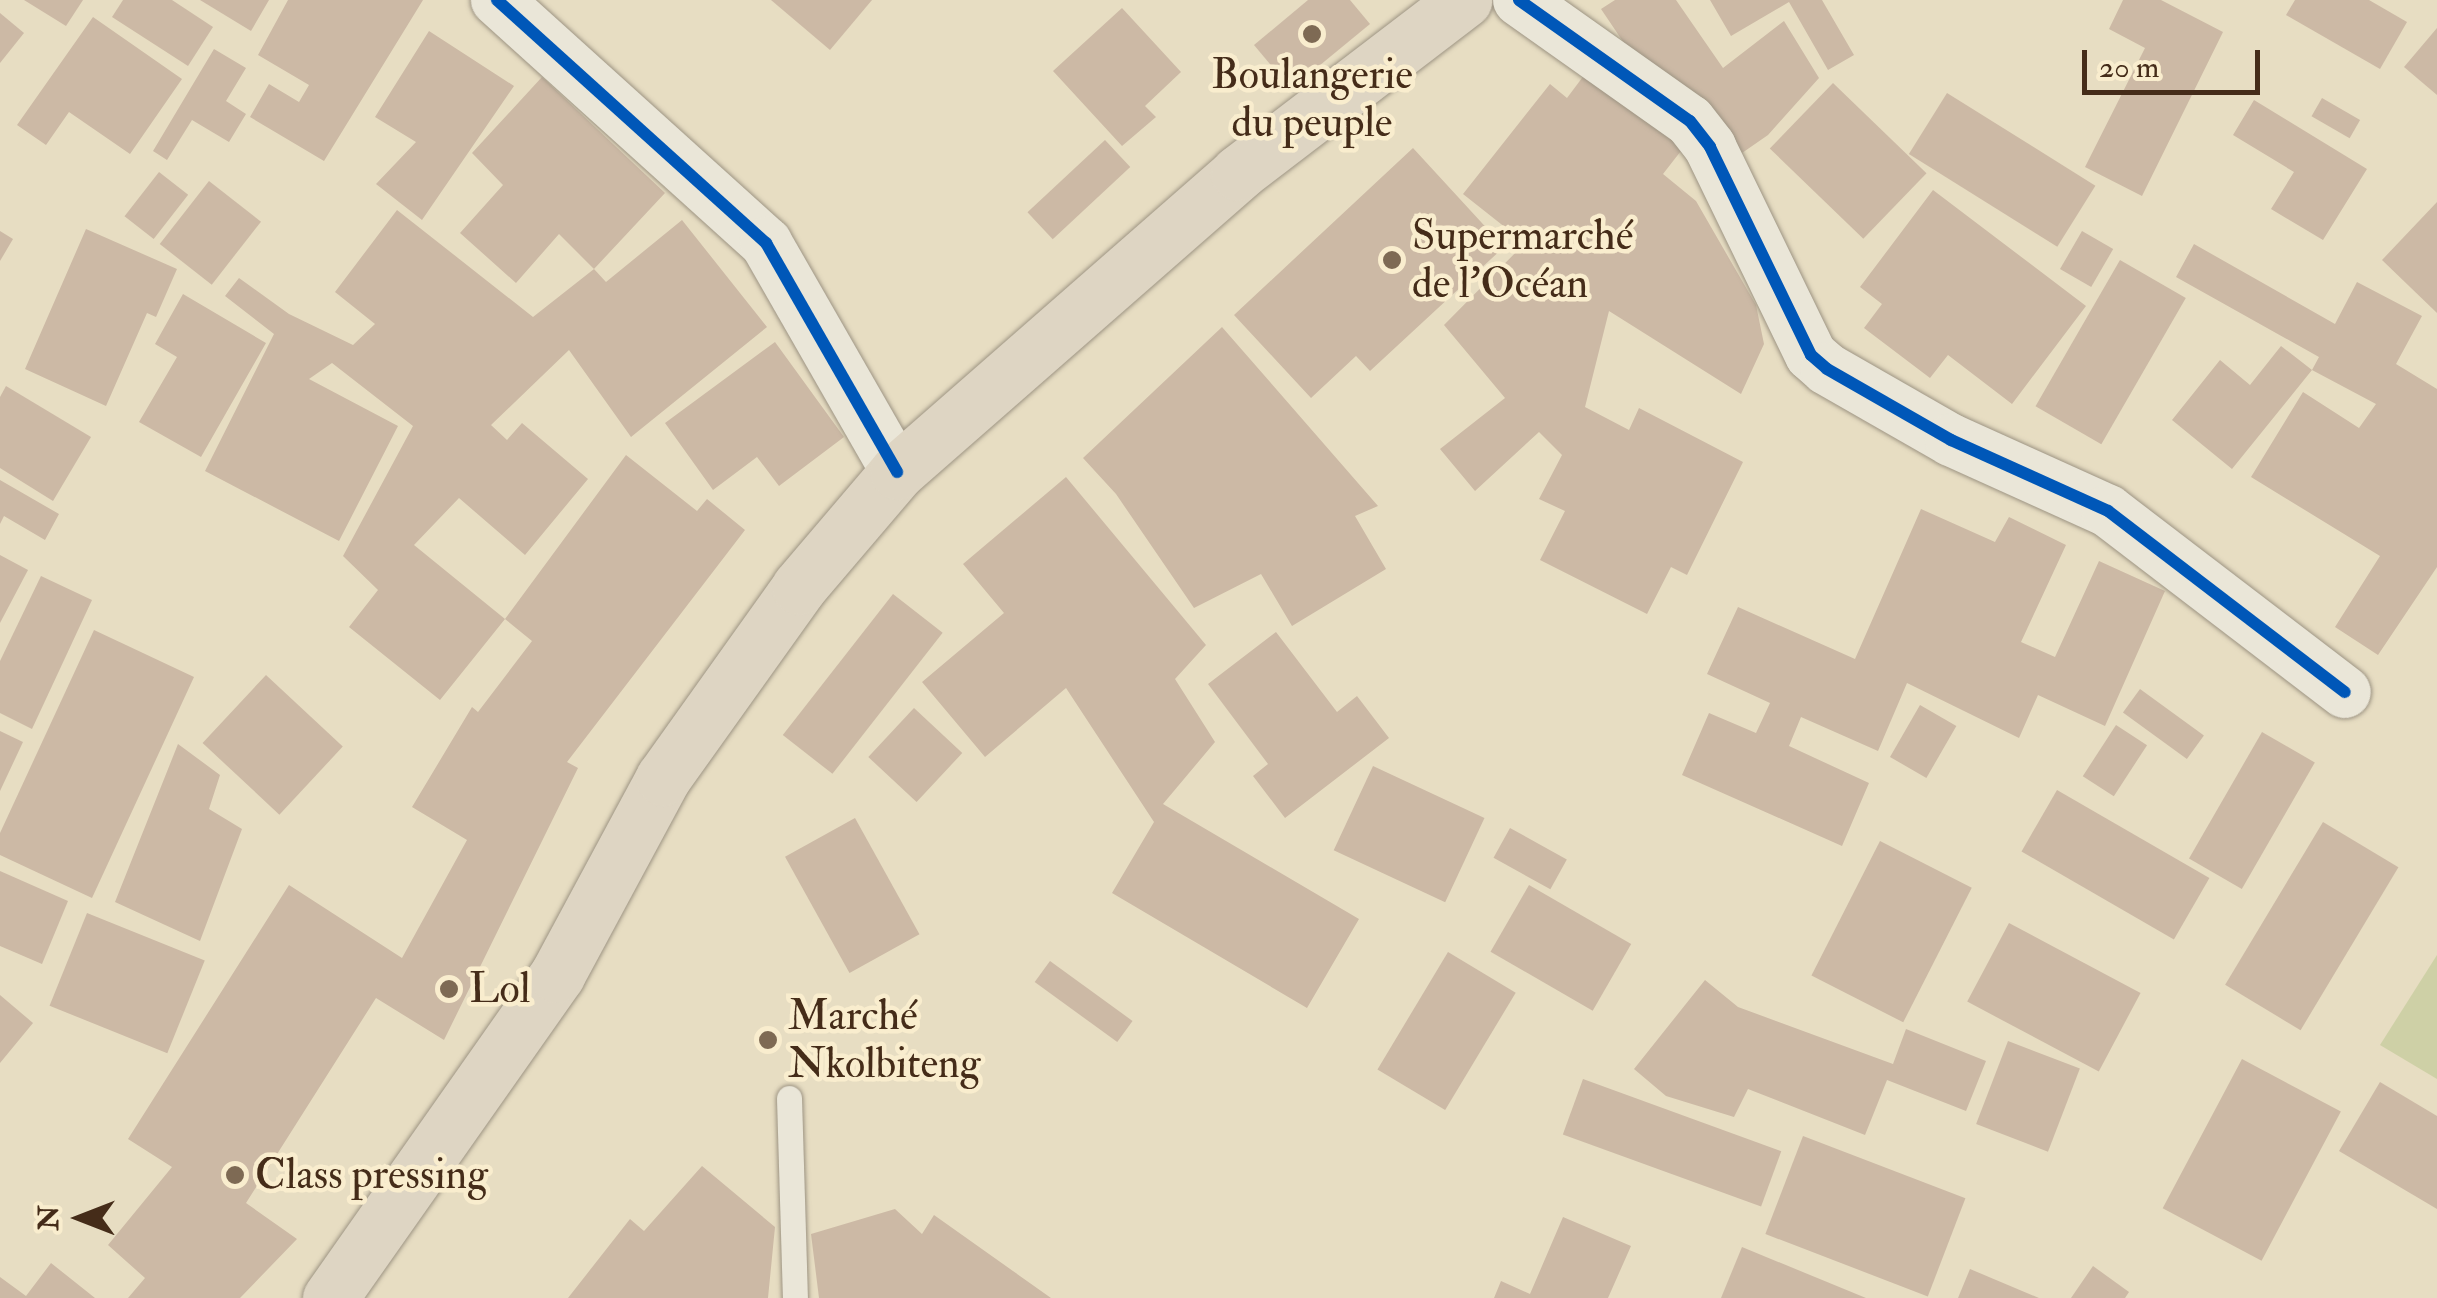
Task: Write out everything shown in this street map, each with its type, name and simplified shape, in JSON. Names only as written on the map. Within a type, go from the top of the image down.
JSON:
[{"type":"main road","points":[[330,1298],[557,975],[663,778],[799,588],[898,472],[1238,173],[1464,0]]},
{"type":"street","points":[[497,0],[766,243],[898,472]]},
{"type":"street","points":[[1519,0],[1690,121],[1710,147],[1811,354],[1827,369],[1952,440],[2108,512],[2345,692]]},
{"type":"lane","points":[[788,1098],[795,1298]]},
{"type":"green space","points":[[2437,955],[2437,1079],[2380,1045]]},
{"type":"building","points":[[24,0],[83,0],[66,26]]},
{"type":"building","points":[[123,0],[172,0],[213,27],[188,66],[112,17]]},
{"type":"building","points":[[200,0],[269,0],[251,31]]},
{"type":"building","points":[[288,0],[423,0],[324,161],[250,117],[269,84],[299,102],[309,85],[258,55]]},
{"type":"building","points":[[771,0],[872,0],[830,50]]},
{"type":"building","name":"Boulangerie du peuple","points":[[1308,0],[1350,0],[1370,24],[1291,89],[1254,45]]},
{"type":"building","points":[[1615,0],[1676,0],[1723,68],[1784,21],[1819,78],[1768,135],[1729,162],[1657,92],[1601,9]]},
{"type":"building","points":[[1710,0],[1822,0],[1854,55],[1828,70],[1789,2],[1731,36]]},
{"type":"building","points":[[2123,0],[2161,0],[2223,32],[2142,196],[2085,167],[2145,48],[2109,29]]},
{"type":"building","points":[[2295,0],[2369,0],[2407,22],[2380,69],[2286,15]]},
{"type":"building","points":[[1122,8],[1181,72],[1145,106],[1156,117],[1122,146],[1053,71]]},
{"type":"building","points":[[0,13],[24,33],[0,63]]},
{"type":"building","points":[[93,17],[182,79],[130,154],[69,112],[46,145],[17,125]]},
{"type":"building","points":[[2437,28],[2437,95],[2404,67]]},
{"type":"building","points":[[429,31],[514,86],[422,220],[376,184],[416,142],[375,117]]},
{"type":"building","points":[[214,49],[246,68],[226,101],[246,114],[229,142],[192,120],[167,160],[153,151]]},
{"type":"building","points":[[1588,70],[1684,147],[1663,174],[1696,201],[1756,305],[1764,344],[1741,394],[1609,311],[1585,407],[1629,430],[1639,408],[1743,462],[1687,575],[1671,567],[1647,614],[1540,560],[1565,511],[1539,499],[1562,455],[1539,432],[1475,491],[1440,449],[1505,398],[1444,325],[1525,243],[1463,194],[1550,84],[1567,98]]},
{"type":"building","points":[[542,77],[665,193],[594,269],[559,234],[516,283],[460,233],[503,185],[472,153]]},
{"type":"building","points":[[1833,83],[1927,173],[1863,239],[1770,148]]},
{"type":"building","points":[[1947,93],[2095,186],[2057,247],[1909,154]]},
{"type":"building","points":[[2322,98],[2360,120],[2350,138],[2312,116]]},
{"type":"building","points":[[2254,100],[2367,169],[2323,240],[2271,209],[2294,172],[2233,135]]},
{"type":"building","points":[[1105,140],[1130,167],[1053,239],[1027,212]]},
{"type":"building","name":"Supermarché de l'Océan","points":[[1413,148],[1504,247],[1370,371],[1356,356],[1311,398],[1234,315]]},
{"type":"building","points":[[159,172],[188,195],[154,239],[125,216]]},
{"type":"building","points":[[209,181],[261,222],[212,285],[160,244]]},
{"type":"building","points":[[1933,190],[2086,306],[2012,404],[1948,355],[1930,378],[1864,328],[1882,304],[1860,287]]},
{"type":"building","points":[[2437,202],[2437,313],[2382,260]]},
{"type":"building","points":[[397,210],[533,317],[594,269],[606,282],[682,220],[767,327],[631,437],[569,350],[491,425],[507,440],[522,423],[588,479],[525,555],[459,498],[414,545],[505,619],[440,700],[349,627],[378,590],[343,556],[413,426],[332,363],[309,379],[398,426],[339,541],[205,471],[274,334],[225,296],[239,278],[289,314],[353,345],[375,324],[335,292]]},
{"type":"building","points":[[86,229],[177,269],[156,317],[147,313],[106,406],[25,369]]},
{"type":"building","points":[[0,231],[13,239],[0,261]]},
{"type":"building","points":[[2082,231],[2113,249],[2091,287],[2060,269]]},
{"type":"building","points":[[2194,244],[2335,324],[2357,282],[2422,316],[2396,364],[2437,389],[2437,567],[2378,655],[2335,627],[2380,556],[2251,477],[2303,392],[2359,428],[2376,404],[2312,370],[2319,357],[2176,277]]},
{"type":"building","points":[[2120,260],[2186,298],[2101,444],[2036,406]]},
{"type":"building","points":[[183,294],[266,343],[201,457],[139,422],[177,357],[155,344]]},
{"type":"building","points":[[1222,327],[1378,506],[1355,516],[1386,569],[1292,626],[1261,574],[1194,608],[1116,494],[1083,458]]},
{"type":"building","points":[[775,342],[844,437],[779,486],[757,457],[713,490],[665,423]]},
{"type":"building","points":[[2281,346],[2312,370],[2232,469],[2172,420],[2220,360],[2250,385]]},
{"type":"building","points":[[6,386],[91,437],[53,501],[0,468],[0,397]]},
{"type":"building","points":[[626,455],[697,511],[707,499],[745,530],[567,762],[578,768],[444,1040],[376,998],[246,1203],[297,1239],[240,1298],[128,1298],[145,1278],[108,1245],[172,1167],[128,1139],[289,885],[402,958],[467,840],[412,807],[472,707],[478,712],[532,641],[505,619]]},
{"type":"building","points":[[1066,477],[1206,645],[1175,679],[1215,742],[1163,804],[1359,919],[1307,1008],[1112,893],[1154,822],[1066,688],[985,757],[922,682],[1004,613],[963,564]]},
{"type":"building","points":[[0,480],[59,514],[45,540],[4,516],[0,524]]},
{"type":"building","points":[[1921,509],[1995,542],[2009,517],[2066,545],[2021,642],[2055,657],[2099,561],[2165,591],[2105,726],[2038,695],[2019,738],[1907,683],[1878,751],[1801,717],[1789,746],[1869,783],[1842,846],[1682,775],[1709,713],[1756,733],[1770,703],[1707,674],[1738,607],[1855,659]]},
{"type":"building","points":[[0,555],[28,570],[0,623]]},
{"type":"building","points":[[41,576],[92,600],[32,729],[0,713],[0,661]]},
{"type":"building","points":[[893,594],[943,633],[832,774],[783,735]]},
{"type":"building","points":[[94,630],[194,677],[92,898],[0,855],[0,833]]},
{"type":"building","points":[[1276,632],[1337,712],[1357,696],[1389,738],[1285,818],[1253,776],[1268,764],[1208,684]]},
{"type":"building","points":[[266,675],[343,747],[279,815],[203,743]]},
{"type":"building","points":[[2140,689],[2204,735],[2187,759],[2123,712]]},
{"type":"building","points":[[1920,705],[1956,726],[1926,778],[1890,757]]},
{"type":"building","points":[[914,708],[962,753],[917,802],[868,757]]},
{"type":"building","points":[[2116,725],[2147,745],[2114,796],[2083,776]]},
{"type":"building","points":[[0,731],[23,742],[0,791]]},
{"type":"building","points":[[2262,732],[2315,762],[2242,889],[2189,858]]},
{"type":"building","points":[[178,744],[220,775],[209,809],[242,829],[200,941],[115,902]]},
{"type":"building","points":[[1373,766],[1484,818],[1445,902],[1334,850]]},
{"type":"building","points":[[2057,790],[2209,878],[2174,939],[2022,851]]},
{"type":"building","points":[[855,818],[919,934],[850,973],[785,857]]},
{"type":"building","points":[[2323,822],[2398,867],[2301,1030],[2225,985]]},
{"type":"building","points":[[1510,828],[1567,860],[1550,889],[1494,858]]},
{"type":"building","points":[[1880,841],[1972,888],[1903,1022],[1811,976]]},
{"type":"building","points":[[0,871],[68,901],[42,964],[0,946]]},
{"type":"building","points":[[1529,885],[1631,944],[1593,1011],[1490,952]]},
{"type":"building","points":[[87,913],[205,961],[167,1053],[50,1006]]},
{"type":"building","points":[[2009,923],[2141,993],[2099,1072],[1967,1002]]},
{"type":"building","points":[[1448,952],[1516,993],[1445,1110],[1377,1069]]},
{"type":"building","points":[[1050,961],[1133,1021],[1117,1042],[1035,982]]},
{"type":"building","points":[[1705,980],[1738,1007],[1893,1064],[1906,1029],[1986,1061],[1966,1111],[1887,1080],[1865,1135],[1748,1089],[1734,1117],[1666,1096],[1634,1069]]},
{"type":"building","points":[[0,995],[33,1023],[0,1063]]},
{"type":"building","points":[[2008,1041],[2080,1069],[2048,1152],[1976,1124]]},
{"type":"building","points":[[2242,1059],[2341,1112],[2262,1261],[2163,1208]]},
{"type":"building","points":[[1583,1079],[1781,1151],[1761,1207],[1563,1134]]},
{"type":"building","points":[[2380,1082],[2437,1116],[2437,1209],[2339,1151]]},
{"type":"building","points":[[1803,1136],[1965,1198],[1928,1296],[1765,1234]]},
{"type":"building","points":[[702,1166],[775,1227],[768,1298],[568,1298],[630,1219],[644,1231]]},
{"type":"building","points":[[895,1209],[922,1234],[934,1215],[1051,1298],[819,1298],[811,1234]]},
{"type":"building","points":[[1563,1217],[1631,1246],[1608,1298],[1494,1298],[1501,1281],[1530,1294]]},
{"type":"building","points":[[1742,1247],[1866,1298],[1721,1298]]},
{"type":"building","points":[[51,1263],[95,1298],[0,1298],[0,1277],[26,1296]]},
{"type":"building","points":[[2093,1266],[2129,1292],[2125,1298],[2071,1298]]},
{"type":"building","points":[[1970,1269],[2039,1298],[1958,1298]]},
{"type":"cycle path","points":[[497,0],[766,243],[897,472]]},
{"type":"cycle path","points":[[1519,0],[1690,121],[1710,147],[1811,355],[1827,369],[1951,440],[2108,511],[2345,692]]},
{"type":"place","name":"Boulangerie du peuple","points":[[1312,34]]},
{"type":"place","name":"Supermarché de l'Océan","points":[[1392,260]]},
{"type":"place","name":"Lol","points":[[449,989]]},
{"type":"place","name":"Marché Nkolbiteng","points":[[768,1040]]},
{"type":"place","name":"Class pressing","points":[[235,1175]]}]
